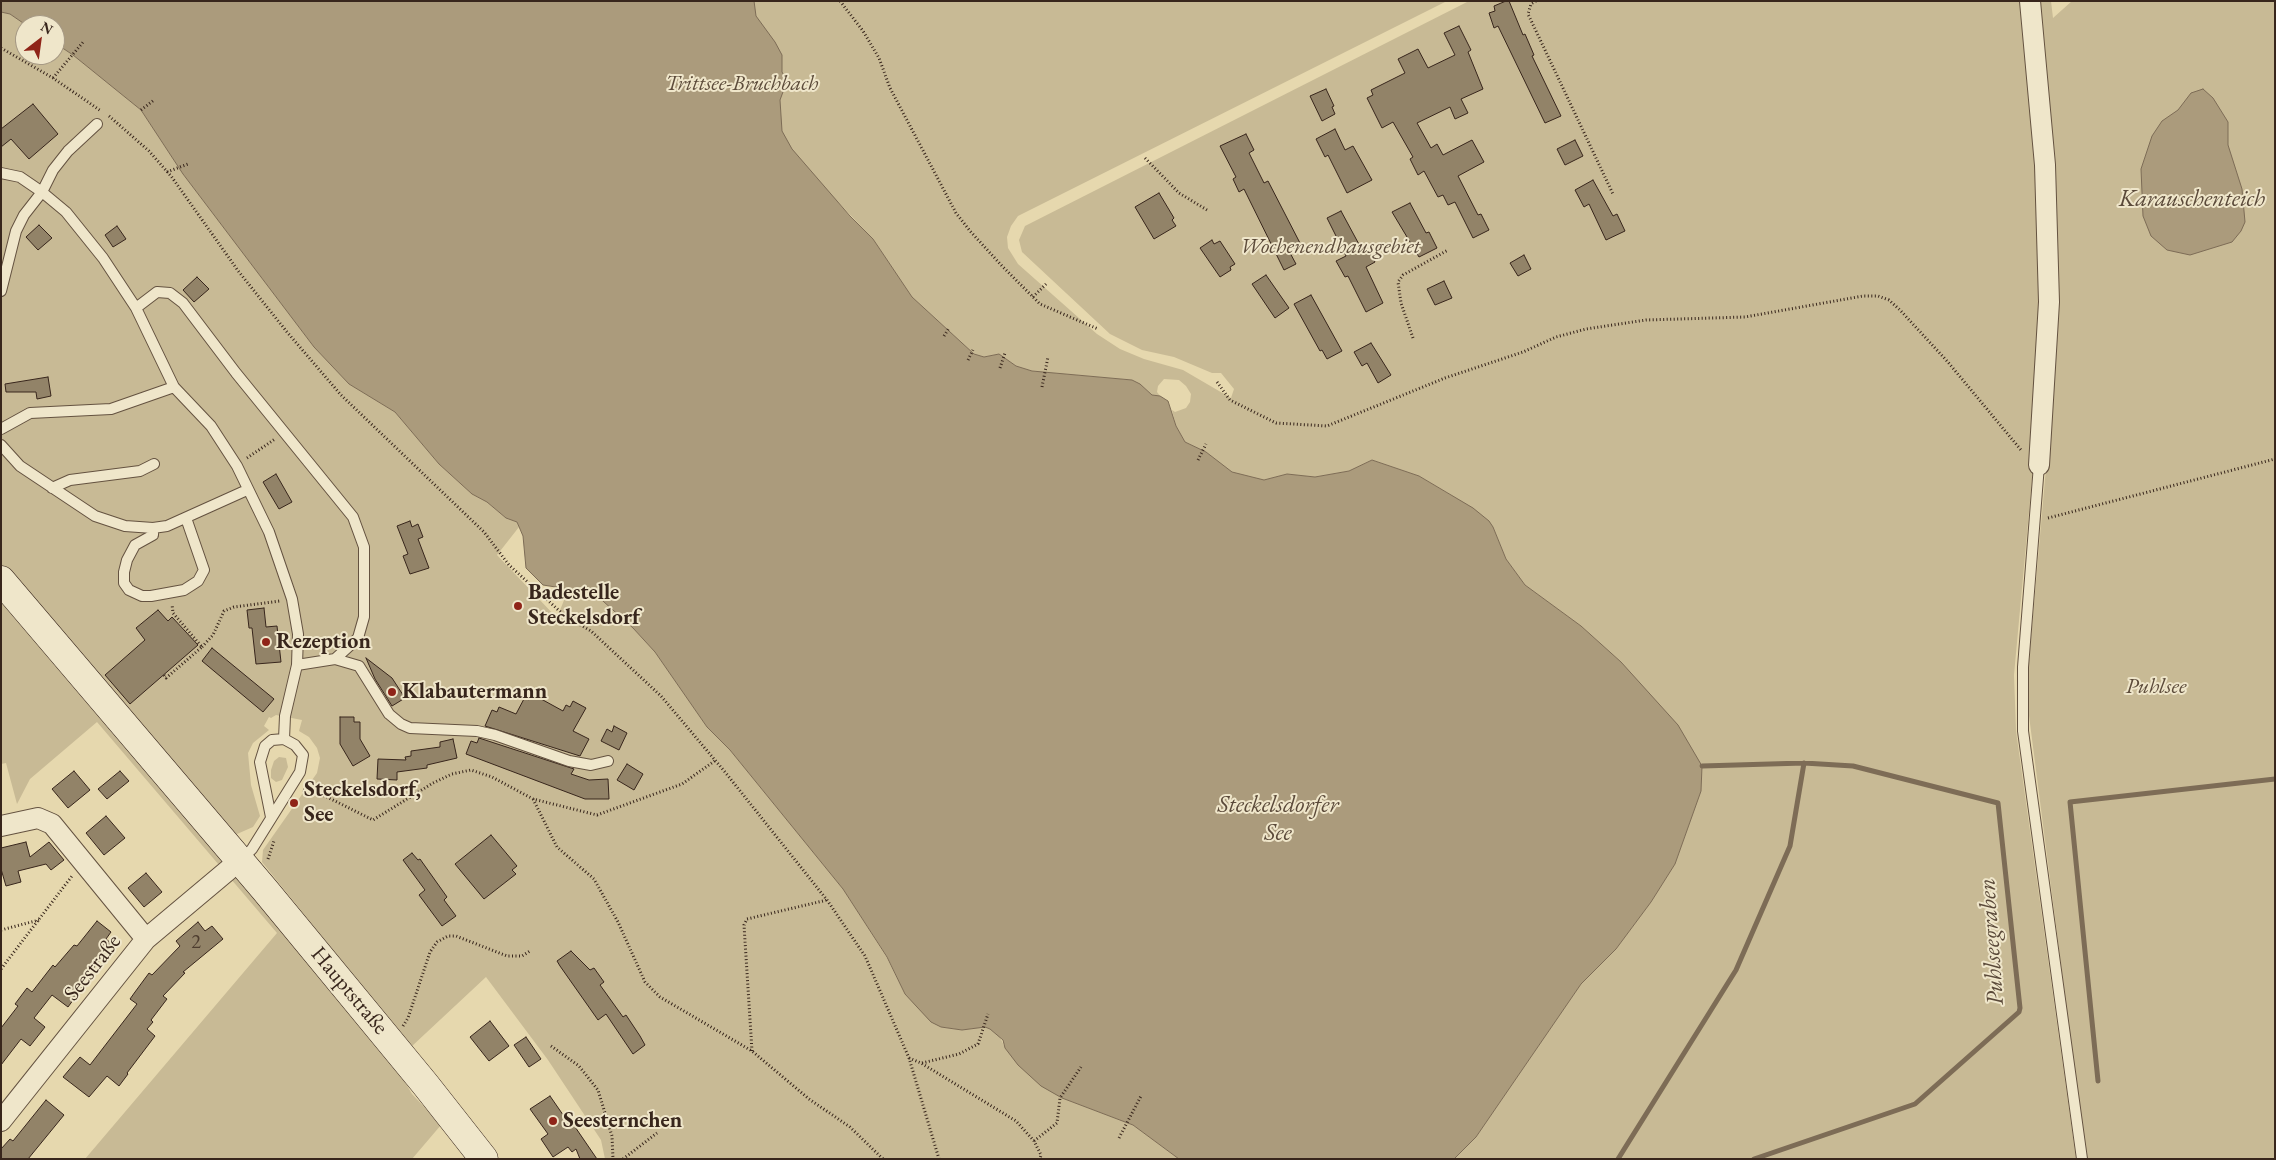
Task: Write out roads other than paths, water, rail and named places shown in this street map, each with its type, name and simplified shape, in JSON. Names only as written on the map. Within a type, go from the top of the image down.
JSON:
[{"type":"main road","name":"Hauptstraße","points":[[1,580],[392,1043],[484,1159]]},
{"type":"street","points":[[2030,1],[2045,166],[2049,302],[2039,465]]},
{"type":"street","points":[[1,826],[38,818],[52,824],[146,938]]},
{"type":"street","name":"Seestraße","points":[[1,1121],[146,938],[239,862]]},
{"type":"lane","points":[[1,291],[16,231],[24,215],[42,192],[53,170],[68,151],[97,124]]},
{"type":"lane","points":[[1,173],[20,177],[66,212],[103,258],[136,308],[174,387],[211,426],[237,466],[269,532],[292,599],[298,634],[297,665],[285,716],[284,739]]},
{"type":"lane","points":[[136,308],[157,292],[170,293],[183,303],[236,373],[353,517],[364,547],[364,617],[358,638],[335,658]]},
{"type":"lane","points":[[1,429],[30,413],[111,409],[174,387]]},
{"type":"lane","points":[[1,445],[20,466],[52,488],[95,516],[125,526],[153,528],[166,526],[247,490]]},
{"type":"lane","points":[[52,488],[70,480],[140,471],[154,464]]},
{"type":"lane","points":[[2039,465],[2023,667],[2023,731],[2082,1159]]},
{"type":"lane","points":[[153,528],[153,535],[136,546],[127,560],[124,583],[129,590],[142,596],[184,590],[198,581],[204,570],[186,518]]},
{"type":"lane","points":[[297,665],[335,658],[359,666],[389,714],[401,724],[410,728],[476,731],[495,735],[569,761],[591,765],[608,761]]},
{"type":"lane","points":[[239,862],[252,849],[300,772],[302,755],[295,745],[284,739],[272,740],[265,746],[260,762],[271,817]]},
{"type":"water","name":"Steckelsdorfer See","points":[[1,1],[754,1],[756,16],[782,55],[782,72],[787,81],[780,100],[782,131],[792,149],[850,216],[873,239],[912,297],[974,354],[984,357],[999,354],[1016,366],[1032,371],[1132,380],[1140,384],[1152,395],[1160,396],[1168,401],[1176,426],[1185,442],[1206,452],[1232,472],[1264,480],[1287,474],[1315,477],[1349,471],[1372,460],[1419,476],[1473,508],[1489,521],[1506,559],[1525,585],[1581,626],[1621,662],[1678,725],[1702,766],[1701,791],[1675,864],[1651,902],[1616,949],[1581,984],[1476,1137],[1454,1159],[1179,1159],[1133,1125],[1062,1098],[1041,1086],[1018,1065],[1005,1048],[1003,1040],[990,1029],[985,1027],[962,1030],[941,1027],[931,1022],[905,994],[887,957],[843,889],[730,750],[707,727],[655,652],[633,628],[594,593],[543,585],[526,568],[523,536],[517,522],[506,518],[487,502],[472,494],[439,464],[395,412],[349,384],[314,347],[183,174],[141,110],[65,50],[65,15],[15,15],[15,17],[1,12]]},
{"type":"water","name":"Karauschenteich","points":[[2203,89],[2213,98],[2228,122],[2228,145],[2242,189],[2245,222],[2241,231],[2232,242],[2190,255],[2167,250],[2151,236],[2143,216],[2141,169],[2152,136],[2162,121],[2178,110],[2191,93]]},
{"type":"waterway","name":"Puhlseegraben","points":[[1702,766],[1804,763],[1853,766],[1998,803],[2019,1012],[1915,1104],[1754,1159]]},
{"type":"waterway","points":[[1618,1159],[1736,970],[1790,846],[1804,763]]},
{"type":"waterway","name":"Puhlseegraben","points":[[2098,1081],[2070,802],[2275,779]]},
{"type":"place","name":"Badestelle Steckelsdorf","points":[[518,606]]},
{"type":"place","name":"Rezeption","points":[[266,642]]},
{"type":"place","name":"Klabautermann","points":[[392,692]]},
{"type":"place","name":"Steckelsdorf, See","points":[[294,803]]},
{"type":"place","name":"Seesternchen","points":[[553,1121]]},
{"type":"park label","name":"Trittsee-Bruchbach","points":[[742,84]]},
{"type":"park label","name":"Wochenendhausgebiet","points":[[1330,247]]},
{"type":"park label","name":"Puhlsee","points":[[2156,687]]}]
